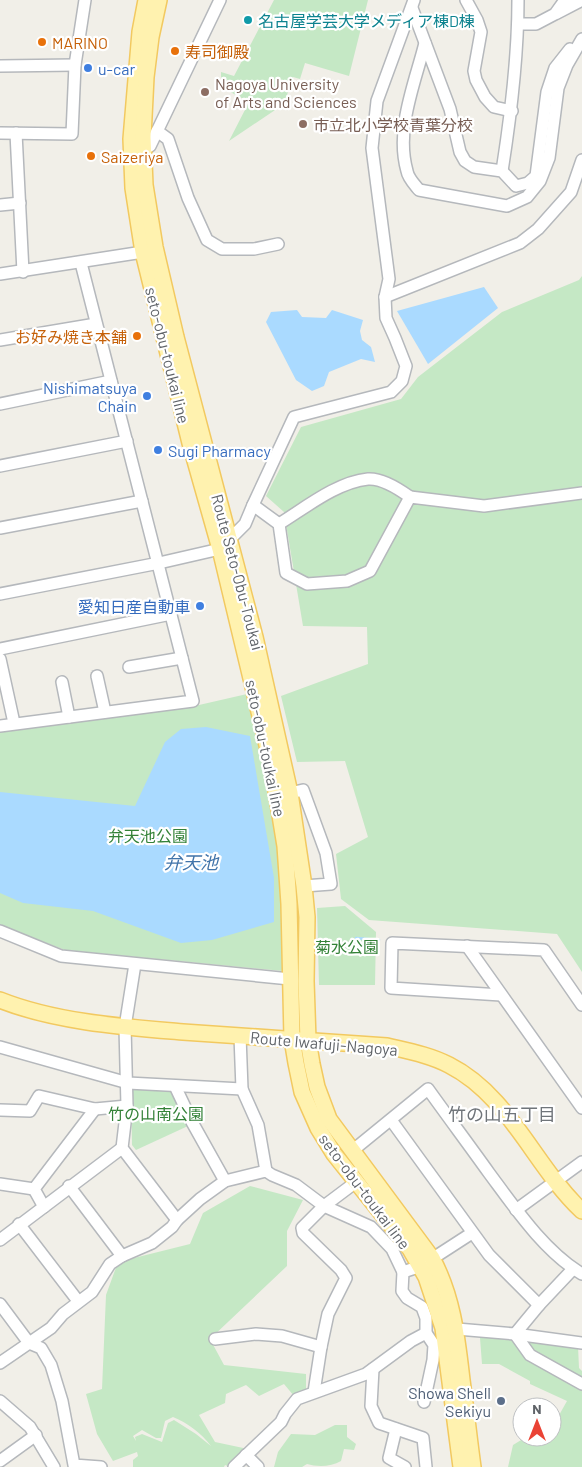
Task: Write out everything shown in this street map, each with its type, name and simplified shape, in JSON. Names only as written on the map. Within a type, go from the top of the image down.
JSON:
[{"type":"main road","name":"seto-obu-toukai line","points":[[146,0],[140,32],[131,139],[133,188],[143,252],[190,443],[225,544],[272,766],[285,846],[289,904],[292,1039],[302,1092],[318,1128],[334,1154],[410,1249],[427,1262],[434,1299],[444,1328],[461,1467]]},
{"type":"main road","name":"Route Seto-Obu-Toukai","points":[[159,0],[151,37],[146,77],[143,150],[145,185],[154,247],[225,544],[259,654],[290,793],[307,917],[306,981],[308,1040],[317,1087],[329,1119],[427,1262],[442,1277],[457,1329],[473,1467]]},
{"type":"main road","name":"Route Iwafuji-Nagoya","points":[[0,1000],[31,1010],[125,1027],[387,1046],[418,1053],[449,1065],[476,1083],[501,1108],[556,1181],[582,1211]]},
{"type":"street","points":[[0,134],[72,134],[76,65],[85,0]]},
{"type":"street","points":[[143,150],[150,146],[220,0]]},
{"type":"street","points":[[466,0],[481,32],[474,71],[476,80],[485,97],[494,107],[512,111]]},
{"type":"street","points":[[502,171],[512,111],[518,0]]},
{"type":"street","points":[[555,14],[565,0]]},
{"type":"street","points":[[518,24],[536,24],[582,0]]},
{"type":"street","points":[[413,4],[425,43],[450,109],[460,152],[465,161],[474,167],[502,171],[516,186],[528,183],[536,176],[547,92],[555,68],[568,51],[582,38]]},
{"type":"street","points":[[0,594],[159,563],[225,544],[246,524],[294,417],[391,392],[402,381],[406,366],[396,338],[386,318],[385,297],[388,279],[372,148],[377,101],[413,4]]},
{"type":"street","points":[[425,43],[405,120],[403,148],[407,173],[419,190],[507,206],[527,197],[540,181],[549,158],[558,88],[567,65],[582,38]]},
{"type":"street","points":[[0,66],[76,65]]},
{"type":"street","points":[[157,131],[168,139],[188,198],[207,240],[222,249],[254,249],[278,244]]},
{"type":"street","points":[[16,133],[23,272]]},
{"type":"street","points":[[385,297],[520,243],[538,229],[571,192],[582,160]]},
{"type":"street","points":[[0,204],[20,202]]},
{"type":"street","points":[[0,274],[23,272],[143,252]]},
{"type":"street","points":[[0,726],[193,701],[81,263]]},
{"type":"street","points":[[0,340],[96,324]]},
{"type":"street","points":[[0,404],[111,381]]},
{"type":"street","points":[[0,466],[128,441]]},
{"type":"street","points":[[279,524],[339,487],[369,479],[396,486],[410,497],[484,506],[582,493]]},
{"type":"street","points":[[253,505],[279,524],[286,573],[307,584],[347,581],[370,571],[410,497]]},
{"type":"street","points":[[0,528],[142,501]]},
{"type":"street","points":[[0,649],[171,614]]},
{"type":"street","points":[[128,667],[182,658]]},
{"type":"street","points":[[0,659],[14,723]]},
{"type":"street","points":[[97,676],[105,712]]},
{"type":"street","points":[[62,682],[69,717]]},
{"type":"street","points":[[290,793],[303,790],[326,853],[331,884],[304,886]]},
{"type":"street","points":[[0,931],[61,956],[290,980]]},
{"type":"street","points":[[501,995],[390,988],[392,943],[544,950],[582,1004]]},
{"type":"street","points":[[467,946],[582,1108]]},
{"type":"street","points":[[135,964],[125,1027],[128,1083],[122,1148],[177,1220]]},
{"type":"street","points":[[240,1036],[242,1089],[258,1125],[266,1171],[296,1185],[324,1206],[372,1227],[392,1249],[403,1272],[402,1291],[407,1298],[422,1308],[426,1318],[426,1333],[434,1345],[434,1360],[424,1402]]},
{"type":"street","points":[[0,1046],[128,1083],[242,1089]]},
{"type":"street","points":[[175,1086],[192,1122],[225,1181]]},
{"type":"street","points":[[352,1151],[428,1089],[516,1210],[541,1239],[578,1272],[538,1305],[515,1334]]},
{"type":"street","points":[[0,1110],[30,1111],[39,1096],[95,1109],[127,1106]]},
{"type":"street","points":[[34,1189],[95,1109]]},
{"type":"street","points":[[390,1120],[489,1255],[538,1305]]},
{"type":"street","points":[[0,1240],[69,1186],[122,1148]]},
{"type":"street","points":[[516,1210],[582,1162]]},
{"type":"street","points":[[0,1363],[51,1328],[63,1314],[92,1292],[110,1264],[122,1256],[152,1243],[200,1199],[225,1181],[266,1171]]},
{"type":"street","points":[[314,1392],[328,1314],[346,1278],[341,1270],[303,1233],[302,1228],[324,1206],[356,1182]]},
{"type":"street","points":[[0,1184],[34,1189]]},
{"type":"street","points":[[69,1186],[122,1256]]},
{"type":"street","points":[[34,1189],[44,1207]]},
{"type":"street","points":[[19,1224],[78,1301]]},
{"type":"street","points":[[403,1272],[427,1262],[472,1233]]},
{"type":"street","points":[[0,1304],[29,1343],[41,1348],[56,1376],[74,1465],[101,1467]]},
{"type":"street","points":[[457,1329],[515,1334],[582,1344]]},
{"type":"street","points":[[234,1467],[281,1422],[297,1399],[351,1381],[373,1369],[411,1341],[426,1333]]},
{"type":"street","points":[[215,1339],[256,1334],[282,1336],[321,1347]]},
{"type":"street","points":[[515,1334],[530,1355],[582,1384]]},
{"type":"street","points":[[373,1369],[371,1406],[379,1422],[423,1438],[426,1467]]},
{"type":"street","points":[[0,1401],[30,1427],[54,1467]]},
{"type":"street","points":[[396,1429],[389,1458],[405,1467]]},
{"type":"street","points":[[0,1460],[36,1435]]},
{"type":"street","points":[[246,1455],[258,1467]]},
{"type":"green space","points":[[274,0],[368,0],[349,76],[305,63],[300,79],[293,77],[284,104],[229,141],[249,102],[221,87],[221,72],[234,76]]},
{"type":"green space","points":[[582,276],[582,972],[557,934],[369,920],[341,899],[336,854],[368,837],[345,761],[297,762],[281,696],[368,664],[367,627],[303,626],[284,512],[266,496],[301,427],[401,399],[418,377],[502,312],[579,280]]},
{"type":"green space","name":"弁天池","points":[[247,694],[265,761],[281,879],[283,971],[65,950],[0,925],[0,728],[199,705]]},
{"type":"green space","name":"菊水公園","points":[[345,906],[376,932],[375,985],[319,985],[317,908]]},
{"type":"green space","name":"竹の山南公園","points":[[131,1086],[173,1089],[188,1126],[136,1150],[132,1145]]},
{"type":"green space","points":[[250,1186],[303,1200],[287,1231],[287,1266],[210,1339],[224,1365],[306,1374],[306,1390],[294,1396],[284,1384],[259,1396],[246,1385],[226,1394],[225,1403],[199,1415],[215,1442],[248,1449],[230,1467],[225,1465],[224,1467],[133,1467],[133,1460],[138,1456],[137,1452],[113,1461],[97,1434],[86,1394],[102,1389],[106,1295],[118,1262],[190,1244],[203,1213]],"holes":[[[173,1417],[194,1429],[211,1446],[174,1420],[168,1423],[162,1442],[142,1434],[135,1437],[136,1441],[133,1436],[142,1430],[156,1438],[161,1438],[165,1421]]]},
{"type":"green space","points":[[518,1337],[578,1346],[579,1368],[582,1371],[582,1467],[508,1467],[513,1447],[562,1447],[562,1410],[567,1401],[562,1397],[530,1384],[530,1381],[499,1364],[482,1364],[480,1338]]},
{"type":"green space","points":[[335,1425],[347,1425],[347,1437],[356,1444],[354,1450],[344,1449],[341,1461],[324,1466],[307,1464],[302,1467],[274,1467],[278,1452],[291,1434],[315,1435]]},
{"type":"water","points":[[484,287],[498,308],[428,364],[397,311]]},
{"type":"water","points":[[297,310],[302,317],[326,318],[332,310],[363,320],[360,331],[362,340],[371,347],[375,362],[361,359],[329,372],[324,386],[312,391],[296,380],[266,322],[271,312]]},
{"type":"water","name":"弁天池","points":[[206,727],[250,736],[274,878],[274,922],[212,940],[181,943],[93,911],[23,903],[0,893],[0,792],[135,806],[165,742],[181,729]]},
{"type":"waterway","points":[[356,938],[379,940]]},
{"type":"place","name":"名古屋学芸大学メディア棟D棟","points":[[248,20]]},
{"type":"place","name":"MARINO","points":[[42,42]]},
{"type":"place","name":"寿司御殿","points":[[175,51]]},
{"type":"place","name":"u-car","points":[[88,68]]},
{"type":"place","name":"Nagoya University of Arts and Sciences","points":[[205,92]]},
{"type":"place","name":"市立北小学校青葉分校","points":[[303,124]]},
{"type":"place","name":"Saizeriya","points":[[91,156]]},
{"type":"place","name":"お好み焼き本舗","points":[[137,336]]},
{"type":"place","name":"Nishimatsuya Chain","points":[[147,396]]},
{"type":"place","name":"Sugi Pharmacy","points":[[158,450]]},
{"type":"place","name":"愛知日産自動車","points":[[200,606]]},
{"type":"place","name":"Showa Shell Sekiyu","points":[[501,1401]]},
{"type":"district","name":"竹の山五丁目","points":[[502,1114]]},
{"type":"park label","name":"弁天池公園","points":[[148,835]]}]
